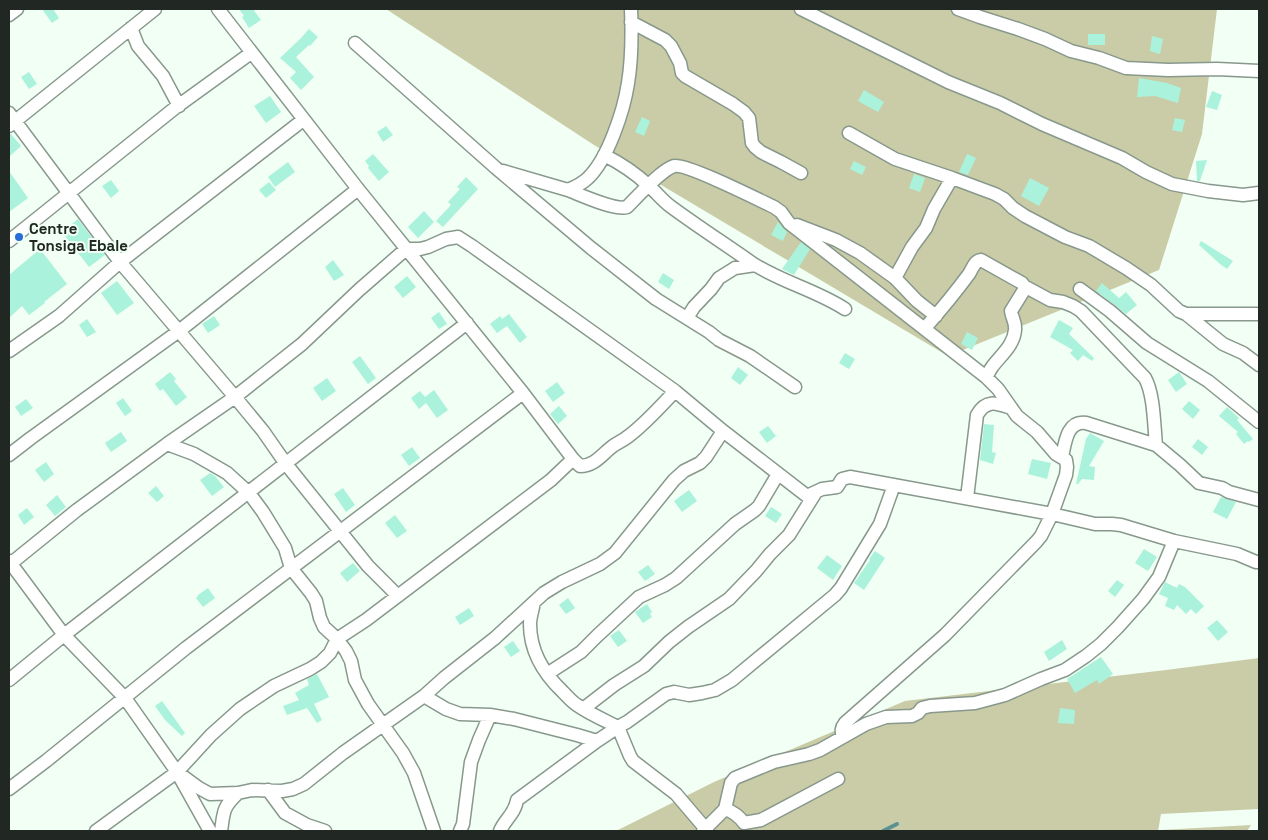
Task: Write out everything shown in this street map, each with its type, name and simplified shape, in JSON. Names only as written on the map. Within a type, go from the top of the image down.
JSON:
[{"type":"street","points":[[9,15],[16,9]]},
{"type":"street","points":[[155,9],[11,120],[120,262],[263,431],[286,464],[368,566],[398,596]]},
{"type":"street","points":[[218,9],[303,120],[580,466],[588,466],[612,446],[627,437],[675,391]]},
{"type":"street","points":[[568,190],[586,180],[592,174],[609,146],[628,83],[631,9]]},
{"type":"street","points":[[801,9],[948,82],[1000,103],[1042,124],[1122,158],[1172,184],[1243,195],[1259,193]]},
{"type":"street","points":[[958,9],[1045,39],[1071,51],[1099,58],[1126,68],[1259,71]]},
{"type":"street","points":[[631,22],[665,40],[671,46],[680,63],[682,74],[733,104],[746,114],[749,118],[752,143],[755,147],[801,173]]},
{"type":"street","points":[[130,28],[138,46],[162,76],[179,106]]},
{"type":"street","points":[[354,43],[590,248],[656,299],[709,332],[718,340],[750,356],[795,387]]},
{"type":"street","points":[[9,240],[68,192],[251,52]]},
{"type":"street","points":[[9,351],[59,316],[120,262],[303,120]]},
{"type":"street","points":[[849,133],[895,159],[995,194],[1039,224],[1088,246],[1151,285],[1179,311],[1186,314],[1223,344],[1244,353],[1259,365]]},
{"type":"street","points":[[604,155],[635,174],[649,185],[668,205],[755,265],[783,280],[831,300],[845,309]]},
{"type":"street","points":[[496,168],[568,190],[614,207],[623,208],[627,207],[649,185],[671,168],[683,166],[774,207],[781,212],[789,223],[986,377],[998,389],[1017,416],[1037,432],[1056,454],[1066,460],[1066,474],[1052,514],[1041,536],[955,625],[845,723],[841,732],[843,737]]},
{"type":"street","points":[[895,278],[912,247],[926,228],[934,209],[952,178]]},
{"type":"street","points":[[9,455],[179,331],[358,189]]},
{"type":"street","points":[[789,223],[836,240],[860,253],[895,278],[917,301],[936,316]]},
{"type":"street","points":[[210,831],[177,772],[125,698],[64,635],[10,563],[77,510],[235,397],[302,344],[406,249],[428,247],[446,239],[458,238],[464,240],[675,391],[807,496],[837,487],[842,479],[850,477],[1052,514],[1095,524],[1120,525],[1174,541],[1237,554],[1259,562]]},
{"type":"street","points":[[925,328],[978,260],[1050,300],[1073,306],[1081,311],[1145,378],[1150,392],[1156,445]]},
{"type":"street","points":[[687,318],[719,278],[735,268],[755,265]]},
{"type":"street","points":[[986,377],[1012,342],[1016,331],[1011,311],[1024,290],[1024,286]]},
{"type":"street","points":[[1080,289],[1110,311],[1147,343],[1208,381],[1259,422]]},
{"type":"street","points":[[1186,314],[1259,314]]},
{"type":"street","points":[[9,680],[64,635],[467,324]]},
{"type":"street","points":[[9,789],[186,648],[523,393]]},
{"type":"street","points":[[967,498],[977,415],[981,408],[988,404],[1011,408]]},
{"type":"street","points":[[1062,457],[1068,434],[1075,424],[1080,422],[1086,423],[1156,445],[1199,484],[1222,488],[1229,492],[1259,500]]},
{"type":"street","points":[[177,772],[210,794],[238,793],[252,790],[282,791],[304,784],[343,753],[424,696],[495,638],[544,594],[562,582],[600,564],[615,553],[674,480],[706,457],[723,431]]},
{"type":"street","points":[[167,444],[194,454],[228,473],[249,493],[263,512],[285,548],[291,568],[316,601],[324,627],[346,651],[351,661],[355,680],[368,704],[404,752],[414,773],[434,831]]},
{"type":"street","points":[[96,831],[177,772],[211,735],[240,709],[274,686],[321,662],[330,653],[337,639],[366,620],[551,480],[573,459]]},
{"type":"street","points":[[547,674],[580,652],[639,597],[666,586],[735,524],[755,510],[778,474]]},
{"type":"street","points":[[500,831],[516,808],[517,800],[597,741],[666,694],[674,692],[689,695],[702,693],[715,690],[732,680],[835,595],[880,524],[894,485]]},
{"type":"street","points":[[583,709],[614,685],[644,666],[688,627],[729,599],[788,536],[816,492]]},
{"type":"street","points":[[534,602],[530,623],[531,636],[534,652],[542,668],[576,704],[618,727],[633,761],[676,794],[704,830],[725,809],[731,783],[735,778],[774,762],[820,750],[866,724],[886,717],[912,716],[922,708],[930,706],[976,703],[1005,695],[1041,678],[1065,670],[1101,644],[1143,598],[1159,577],[1174,541]]},
{"type":"street","points":[[424,696],[446,709],[460,714],[490,715],[522,721],[597,741]]},
{"type":"street","points":[[460,831],[471,762],[490,715]]},
{"type":"street","points":[[725,809],[739,817],[744,824],[750,823],[761,820],[838,779]]},
{"type":"street","points":[[268,790],[285,813],[307,825],[325,831]]},
{"type":"street","points":[[221,831],[222,815],[225,807],[238,793]]},
{"type":"green space","points":[[386,9],[1217,9],[1202,134],[1159,270],[948,356],[594,145]]},
{"type":"green space","points":[[1259,658],[1259,809],[1161,814],[1158,831],[616,831],[714,782],[905,701]]},
{"type":"green space","points":[[1251,825],[1247,831],[1161,831],[1161,830]]},
{"type":"building","points":[[42,9],[53,9],[59,18],[52,23]]},
{"type":"building","points":[[239,9],[253,9],[261,20],[249,28]]},
{"type":"building","points":[[309,29],[318,37],[296,57],[314,77],[301,90],[290,78],[296,72],[280,58]]},
{"type":"building","points":[[1088,34],[1105,34],[1105,45],[1088,45]]},
{"type":"building","points":[[1152,36],[1163,39],[1160,54],[1150,51]]},
{"type":"building","points":[[29,72],[37,84],[29,89],[21,77]]},
{"type":"building","points":[[1139,78],[1167,83],[1181,88],[1178,103],[1155,96],[1137,97]]},
{"type":"building","points":[[864,90],[884,102],[878,112],[858,101]]},
{"type":"building","points":[[1212,91],[1222,95],[1217,110],[1206,107]]},
{"type":"building","points":[[270,96],[281,112],[266,123],[254,106]]},
{"type":"building","points":[[642,117],[650,121],[644,136],[635,132]]},
{"type":"building","points":[[1175,118],[1185,120],[1182,132],[1172,130]]},
{"type":"building","points":[[386,126],[393,135],[383,142],[377,132]]},
{"type":"building","points":[[9,134],[21,146],[9,157]]},
{"type":"building","points":[[373,154],[389,172],[379,181],[368,168],[369,166],[365,161]]},
{"type":"building","points":[[967,154],[976,158],[968,175],[959,172]]},
{"type":"building","points":[[1207,160],[1200,181],[1197,181],[1196,161]]},
{"type":"building","points":[[854,161],[866,167],[862,175],[850,169]]},
{"type":"building","points":[[288,162],[295,172],[275,187],[268,177]]},
{"type":"building","points":[[9,171],[28,198],[9,212]]},
{"type":"building","points":[[914,174],[925,178],[920,192],[909,188]]},
{"type":"building","points":[[466,177],[478,189],[443,227],[436,221],[451,205],[448,202],[460,189],[457,187]]},
{"type":"building","points":[[1030,178],[1049,188],[1039,206],[1021,196]]},
{"type":"building","points":[[111,180],[119,191],[111,198],[102,186]]},
{"type":"building","points":[[269,182],[276,190],[266,198],[259,190]]},
{"type":"building","points":[[424,211],[434,222],[418,238],[408,227]]},
{"type":"building","points":[[78,219],[105,255],[89,267],[62,232]]},
{"type":"building","points":[[778,222],[787,232],[783,241],[771,235]]},
{"type":"building","points":[[1201,241],[1233,261],[1227,269],[1199,245]]},
{"type":"building","points":[[801,242],[810,249],[794,275],[782,269]]},
{"type":"building","points":[[40,249],[67,284],[29,315],[22,306],[9,318],[9,275]]},
{"type":"building","points":[[333,260],[344,275],[334,281],[325,267]]},
{"type":"building","points":[[663,273],[674,280],[669,289],[658,282]]},
{"type":"building","points":[[407,276],[416,287],[403,298],[394,287]]},
{"type":"building","points":[[117,281],[134,303],[117,315],[101,293]]},
{"type":"building","points":[[1102,283],[1119,298],[1126,292],[1137,305],[1126,314],[1096,291]]},
{"type":"building","points":[[439,312],[447,324],[439,329],[431,318]]},
{"type":"building","points":[[509,314],[527,337],[520,343],[507,326],[497,333],[490,324],[500,316],[502,319]]},
{"type":"building","points":[[214,316],[220,325],[208,333],[202,324]]},
{"type":"building","points":[[87,319],[96,332],[87,337],[79,325]]},
{"type":"building","points":[[1059,320],[1073,328],[1069,334],[1094,358],[1092,361],[1083,355],[1078,361],[1070,353],[1073,350],[1050,337]]},
{"type":"building","points":[[967,332],[978,338],[972,350],[961,344]]},
{"type":"building","points":[[845,353],[855,359],[849,369],[839,363]]},
{"type":"building","points":[[360,356],[376,378],[368,384],[352,362]]},
{"type":"building","points":[[738,367],[748,375],[740,385],[731,378]]},
{"type":"building","points":[[170,372],[176,379],[174,381],[187,397],[176,406],[163,389],[160,391],[155,384]]},
{"type":"building","points":[[1179,372],[1187,384],[1176,392],[1168,380]]},
{"type":"building","points":[[327,378],[336,391],[322,401],[313,388]]},
{"type":"building","points":[[557,382],[565,393],[553,402],[545,391]]},
{"type":"building","points":[[434,390],[448,410],[437,418],[426,403],[419,409],[411,398],[420,391],[425,397]]},
{"type":"building","points":[[123,398],[132,411],[125,416],[116,403]]},
{"type":"building","points":[[26,399],[33,408],[21,416],[15,407]]},
{"type":"building","points":[[1189,401],[1200,410],[1193,419],[1182,409]]},
{"type":"building","points":[[559,406],[567,416],[558,424],[550,414]]},
{"type":"building","points":[[1227,407],[1239,418],[1237,420],[1253,439],[1249,442],[1244,444],[1236,434],[1238,432],[1219,416]]},
{"type":"building","points":[[984,424],[994,425],[992,452],[996,453],[993,464],[980,460]]},
{"type":"building","points":[[768,426],[776,436],[767,443],[759,432]]},
{"type":"building","points":[[121,432],[127,441],[111,452],[105,443]]},
{"type":"building","points":[[1090,433],[1104,441],[1089,466],[1095,467],[1094,480],[1082,479],[1076,484],[1086,439]]},
{"type":"building","points":[[1198,439],[1208,447],[1202,455],[1192,447]]},
{"type":"building","points":[[412,447],[420,458],[409,466],[401,455]]},
{"type":"building","points":[[1032,459],[1051,463],[1047,479],[1028,474]]},
{"type":"building","points":[[46,462],[54,474],[44,482],[35,470]]},
{"type":"building","points":[[210,473],[224,487],[212,496],[200,480]]},
{"type":"building","points":[[156,486],[164,496],[157,502],[148,493]]},
{"type":"building","points":[[343,488],[355,505],[346,512],[334,494]]},
{"type":"building","points":[[689,490],[697,501],[682,512],[674,501]]},
{"type":"building","points":[[57,495],[66,507],[55,516],[46,505]]},
{"type":"building","points":[[1221,497],[1236,502],[1227,519],[1213,512]]},
{"type":"building","points":[[771,507],[782,514],[776,523],[765,516]]},
{"type":"building","points":[[27,508],[34,517],[24,525],[18,515]]},
{"type":"building","points":[[395,515],[407,531],[397,538],[385,523]]},
{"type":"building","points":[[1144,549],[1157,557],[1148,571],[1135,563]]},
{"type":"building","points":[[875,551],[885,558],[864,590],[854,583]]},
{"type":"building","points":[[827,555],[842,566],[833,580],[817,568]]},
{"type":"building","points":[[353,563],[360,571],[347,582],[340,573]]},
{"type":"building","points":[[648,565],[655,574],[645,581],[638,572]]},
{"type":"building","points":[[1117,580],[1124,585],[1115,597],[1108,591]]},
{"type":"building","points":[[1165,582],[1177,588],[1179,584],[1185,587],[1204,606],[1196,614],[1191,609],[1186,614],[1177,605],[1174,610],[1165,606],[1168,598],[1159,594]]},
{"type":"building","points":[[208,588],[215,598],[203,607],[196,598]]},
{"type":"building","points":[[568,598],[575,608],[566,614],[559,605]]},
{"type":"building","points":[[647,604],[652,612],[650,614],[652,617],[643,623],[635,612]]},
{"type":"building","points":[[469,608],[474,616],[460,625],[455,617]]},
{"type":"building","points":[[1217,620],[1228,632],[1218,641],[1207,628]]},
{"type":"building","points":[[619,630],[627,641],[618,647],[610,636]]},
{"type":"building","points":[[1062,640],[1067,649],[1049,661],[1044,652]]},
{"type":"building","points":[[513,641],[520,651],[511,657],[504,647]]},
{"type":"building","points":[[1101,657],[1113,674],[1099,684],[1097,680],[1075,693],[1067,679]]},
{"type":"building","points":[[317,674],[329,697],[314,704],[322,720],[317,723],[307,708],[287,715],[283,706],[299,700],[295,693],[309,685],[307,679]]},
{"type":"building","points":[[162,701],[185,733],[182,736],[165,720],[155,706]]},
{"type":"building","points":[[1060,708],[1075,710],[1074,724],[1058,723]]},
{"type":"waterway","points":[[883,831],[897,824]]},
{"type":"place","name":"Centre Tonsiga Ebale","points":[[19,237]]}]
